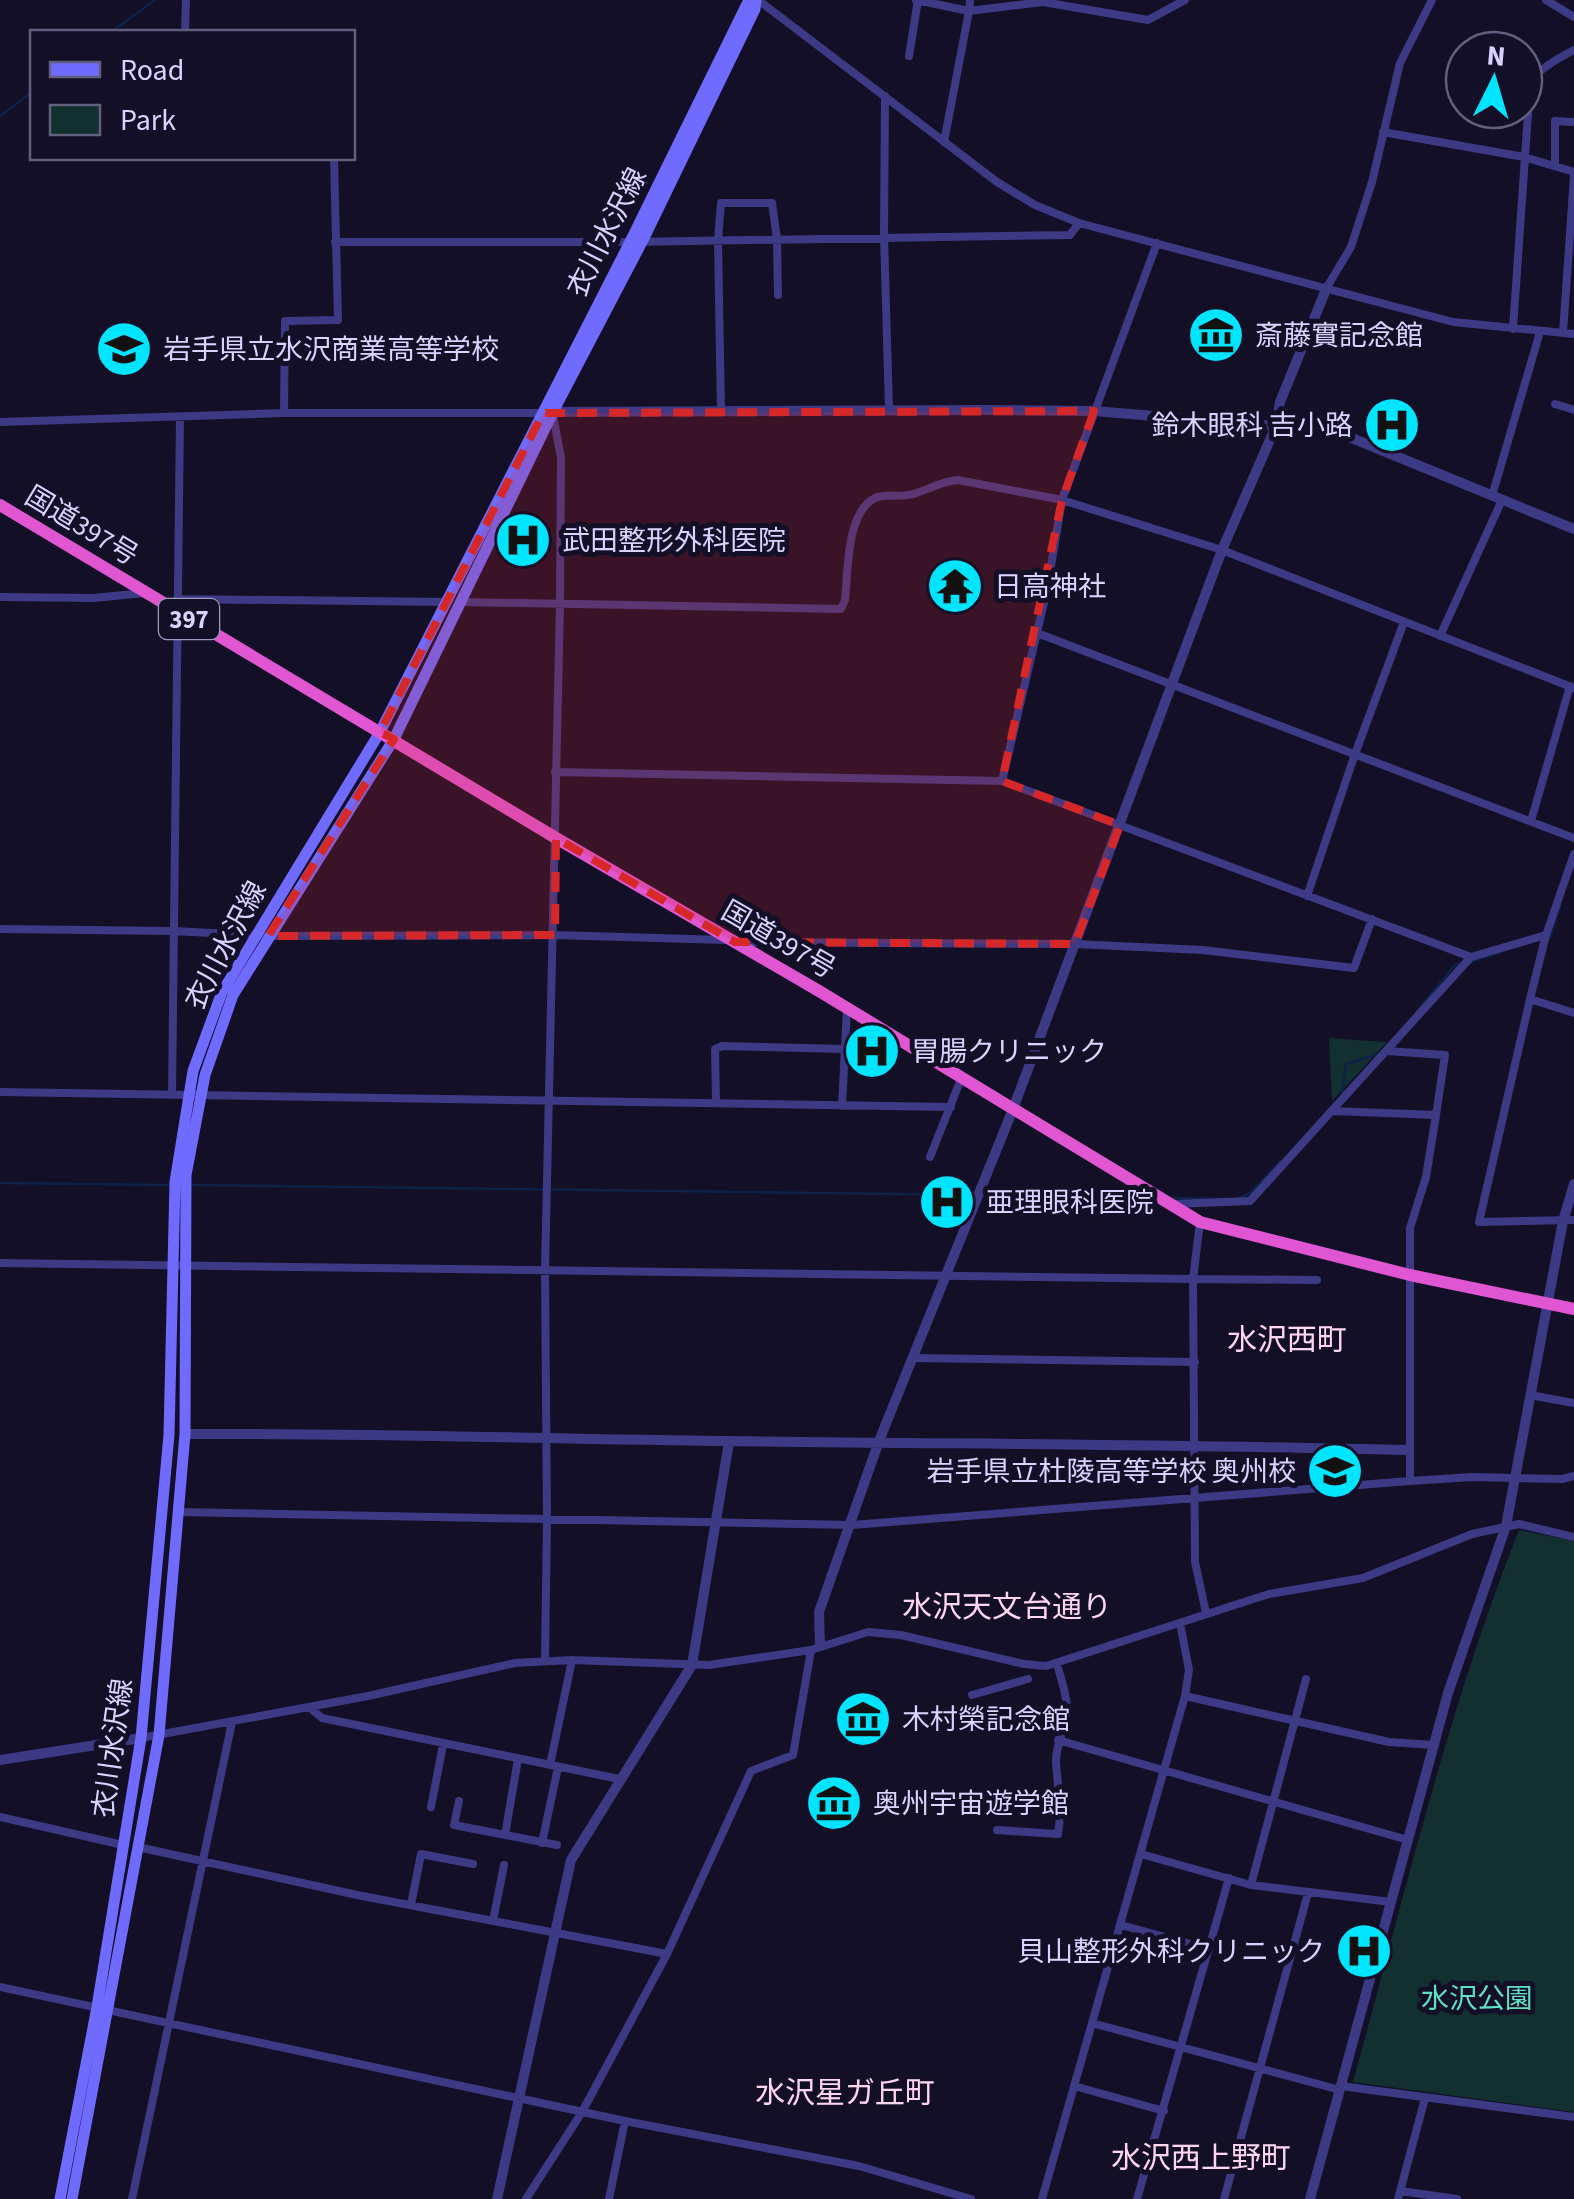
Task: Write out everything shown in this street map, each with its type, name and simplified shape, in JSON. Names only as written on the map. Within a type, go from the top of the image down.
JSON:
[{"type":"highway","name":"国道397号","points":[[0,506],[147,593],[178,606],[380,732],[1200,1222],[1410,1275],[1574,1309]]},
{"type":"main road","name":"衣川水沢線","points":[[261,936],[380,732],[636,241],[755,9],[756,0]]},
{"type":"main road","name":"衣川水沢線","points":[[60,2199],[159,1735],[185,1434],[175,1182],[195,1095],[193,1071],[222,992],[394,739],[462,602],[548,412]]},
{"type":"main road","name":"衣川水沢線","points":[[72,2199],[141,1738],[169,1435],[180,1264]]},
{"type":"street","points":[[185,30],[186,0]]},
{"type":"street","points":[[756,0],[1035,206],[1079,223],[1453,322],[1574,334]]},
{"type":"street","points":[[909,56],[917,0],[969,11],[1043,2],[1148,20],[1185,0]]},
{"type":"street","points":[[944,142],[970,0]]},
{"type":"street","points":[[526,2199],[582,2112],[667,1954],[752,1772],[793,1755],[816,1648],[819,1612],[880,1441],[1013,1109],[1222,550],[1276,426],[1280,402],[1327,287],[1351,247],[1400,63],[1432,0]]},
{"type":"street","points":[[1546,0],[1574,17]]},
{"type":"street","points":[[1514,329],[1528,114],[1525,91],[1560,57],[1574,50]]},
{"type":"street","points":[[885,96],[889,410]]},
{"type":"street","points":[[1554,166],[1556,121],[1574,122]]},
{"type":"street","points":[[1383,132],[1524,157],[1574,174],[1563,333]]},
{"type":"street","points":[[284,412],[285,321],[338,320],[334,160]]},
{"type":"street","points":[[720,411],[721,203],[772,202],[778,295]]},
{"type":"street","points":[[335,242],[1070,234],[1079,223]]},
{"type":"street","points":[[1002,781],[1037,633],[1062,500],[1156,243]]},
{"type":"street","points":[[1440,636],[1497,498],[1540,332]]},
{"type":"street","points":[[1555,404],[1574,410]]},
{"type":"street","points":[[0,422],[284,412],[889,410],[1094,412],[1276,426],[1315,423],[1574,529]]},
{"type":"street","points":[[545,1660],[545,1270],[561,458],[548,412]]},
{"type":"street","points":[[172,1095],[180,417]]},
{"type":"street","points":[[462,602],[841,609],[852,532],[860,514],[876,497],[911,495],[947,480],[958,480],[1062,500],[1222,550],[1572,687],[1531,821]]},
{"type":"street","points":[[0,597],[93,598],[147,593]]},
{"type":"street","points":[[178,606],[447,602]]},
{"type":"street","points":[[1307,896],[1404,622]]},
{"type":"street","points":[[1037,633],[1574,838]]},
{"type":"street","points":[[556,772],[1002,781],[1471,956]]},
{"type":"street","points":[[1569,1220],[1479,1222],[1546,936],[1574,854]]},
{"type":"street","points":[[0,929],[261,936],[554,935],[1074,944],[1203,950],[1354,968],[1372,919]]},
{"type":"street","points":[[1172,1204],[1250,1201],[1471,956],[1546,936]]},
{"type":"street","points":[[1530,998],[1574,1013]]},
{"type":"street","points":[[842,1106],[847,1008]]},
{"type":"street","points":[[716,1103],[715,1050],[722,1046],[844,1049]]},
{"type":"street","points":[[1387,1050],[1445,1055],[1426,1177],[1410,1228],[1410,1480]]},
{"type":"street","points":[[930,1157],[960,1079]]},
{"type":"street","points":[[0,1092],[951,1106]]},
{"type":"street","points":[[1333,1111],[1436,1115]]},
{"type":"street","points":[[1310,2199],[1448,1693],[1506,1526],[1574,1184]]},
{"type":"street","points":[[1200,1222],[1194,1280],[1195,1562],[1206,1613]]},
{"type":"street","points":[[0,1262],[1317,1280]]},
{"type":"street","points":[[914,1358],[1196,1362]]},
{"type":"street","points":[[1530,1395],[1574,1402]]},
{"type":"street","points":[[185,1434],[373,1433],[729,1442],[1196,1444],[1408,1450]]},
{"type":"street","points":[[497,2199],[572,1860],[692,1664],[729,1442]]},
{"type":"street","points":[[179,1512],[852,1524],[1410,1480],[1574,1476]]},
{"type":"street","points":[[0,1762],[232,1722],[545,1660],[708,1665],[816,1648],[868,1632],[882,1632],[1024,1664],[1058,1664],[1269,1594],[1363,1578],[1442,1544],[1506,1526],[1519,1524],[1574,1537]]},
{"type":"street","points":[[1042,2199],[1185,1696],[1189,1670],[1180,1622]]},
{"type":"street","points":[[542,1843],[572,1660]]},
{"type":"street","points":[[996,1830],[1058,1834],[1062,1807],[1056,1762],[1067,1711],[1058,1664]]},
{"type":"street","points":[[972,1695],[1028,1679]]},
{"type":"street","points":[[1251,1884],[1306,1679]]},
{"type":"street","points":[[1185,1696],[1389,1742],[1434,1745]]},
{"type":"street","points":[[310,1707],[322,1718],[619,1780]]},
{"type":"street","points":[[132,2199],[232,1722]]},
{"type":"street","points":[[1058,1740],[1408,1840]]},
{"type":"street","points":[[431,1807],[443,1745]]},
{"type":"street","points":[[505,1835],[518,1759]]},
{"type":"street","points":[[459,1801],[454,1825],[558,1845]]},
{"type":"street","points":[[0,1817],[123,1845]]},
{"type":"street","points":[[138,1847],[667,1954]]},
{"type":"street","points":[[411,1905],[421,1854],[473,1864]]},
{"type":"street","points":[[1140,1854],[1251,1884],[1391,1902]]},
{"type":"street","points":[[493,1921],[504,1865]]},
{"type":"street","points":[[1138,2199],[1229,1878]]},
{"type":"street","points":[[1224,2199],[1308,1894]]},
{"type":"street","points":[[1121,1925],[1209,1949]]},
{"type":"street","points":[[0,1987],[625,2121],[859,2166],[971,2199]]},
{"type":"street","points":[[1092,2023],[1340,2088],[1574,2117]]},
{"type":"street","points":[[1074,2086],[1164,2111]]},
{"type":"street","points":[[1425,2098],[1399,2195],[1457,2199]]},
{"type":"street","points":[[609,2199],[625,2121]]},
{"type":"highlighted area","points":[[1094,411],[1062,500],[1002,781],[1120,825],[1075,944],[735,942],[556,838],[555,935],[268,936],[394,739],[380,732],[543,413]]},
{"type":"green space","points":[[1329,1038],[1387,1042],[1332,1101]]},
{"type":"green space","name":"水沢公園","points":[[1519,1530],[1574,1541],[1574,2112],[1353,2082],[1449,1735]]},
{"type":"waterway","points":[[114,30],[155,0]]},
{"type":"waterway","points":[[0,116],[30,94]]},
{"type":"waterway","points":[[1547,938],[1560,906]]},
{"type":"waterway","points":[[1470,962],[1501,952]]},
{"type":"waterway","points":[[1417,1011],[1455,965],[1463,963]]},
{"type":"waterway","points":[[1342,1095],[1346,1064],[1376,1055]]},
{"type":"waterway","points":[[1239,1198],[1250,1193],[1281,1161]]},
{"type":"waterway","points":[[0,1183],[171,1185]]},
{"type":"waterway","points":[[189,1185],[976,1195]]},
{"type":"waterway","points":[[984,1196],[1151,1199]]},
{"type":"waterway","points":[[1174,1198],[1221,1199]]},
{"type":"place","name":"斎藤實記念館","points":[[1216,335]]},
{"type":"place","name":"岩手県立水沢商業高等学校","points":[[124,349]]},
{"type":"place","name":"鈴木眼科 吉小路","points":[[1392,425]]},
{"type":"place","name":"武田整形外科医院","points":[[523,540]]},
{"type":"place","name":"日高神社","points":[[955,586]]},
{"type":"place","name":"胃腸クリニック","points":[[872,1051]]},
{"type":"place","name":"亜理眼科医院","points":[[947,1202]]},
{"type":"place","name":"岩手県立杜陵高等学校 奥州校","points":[[1335,1471]]},
{"type":"place","name":"木村榮記念館","points":[[863,1719]]},
{"type":"place","name":"奥州宇宙遊学館","points":[[834,1803]]},
{"type":"place","name":"貝山整形外科クリニック","points":[[1364,1951]]},
{"type":"district","name":"水沢西町","points":[[1287,1340]]},
{"type":"district","name":"水沢天文台通り","points":[[1007,1607]]},
{"type":"district","name":"水沢星ガ丘町","points":[[845,2093]]},
{"type":"district","name":"水沢西上野町","points":[[1201,2158]]}]
